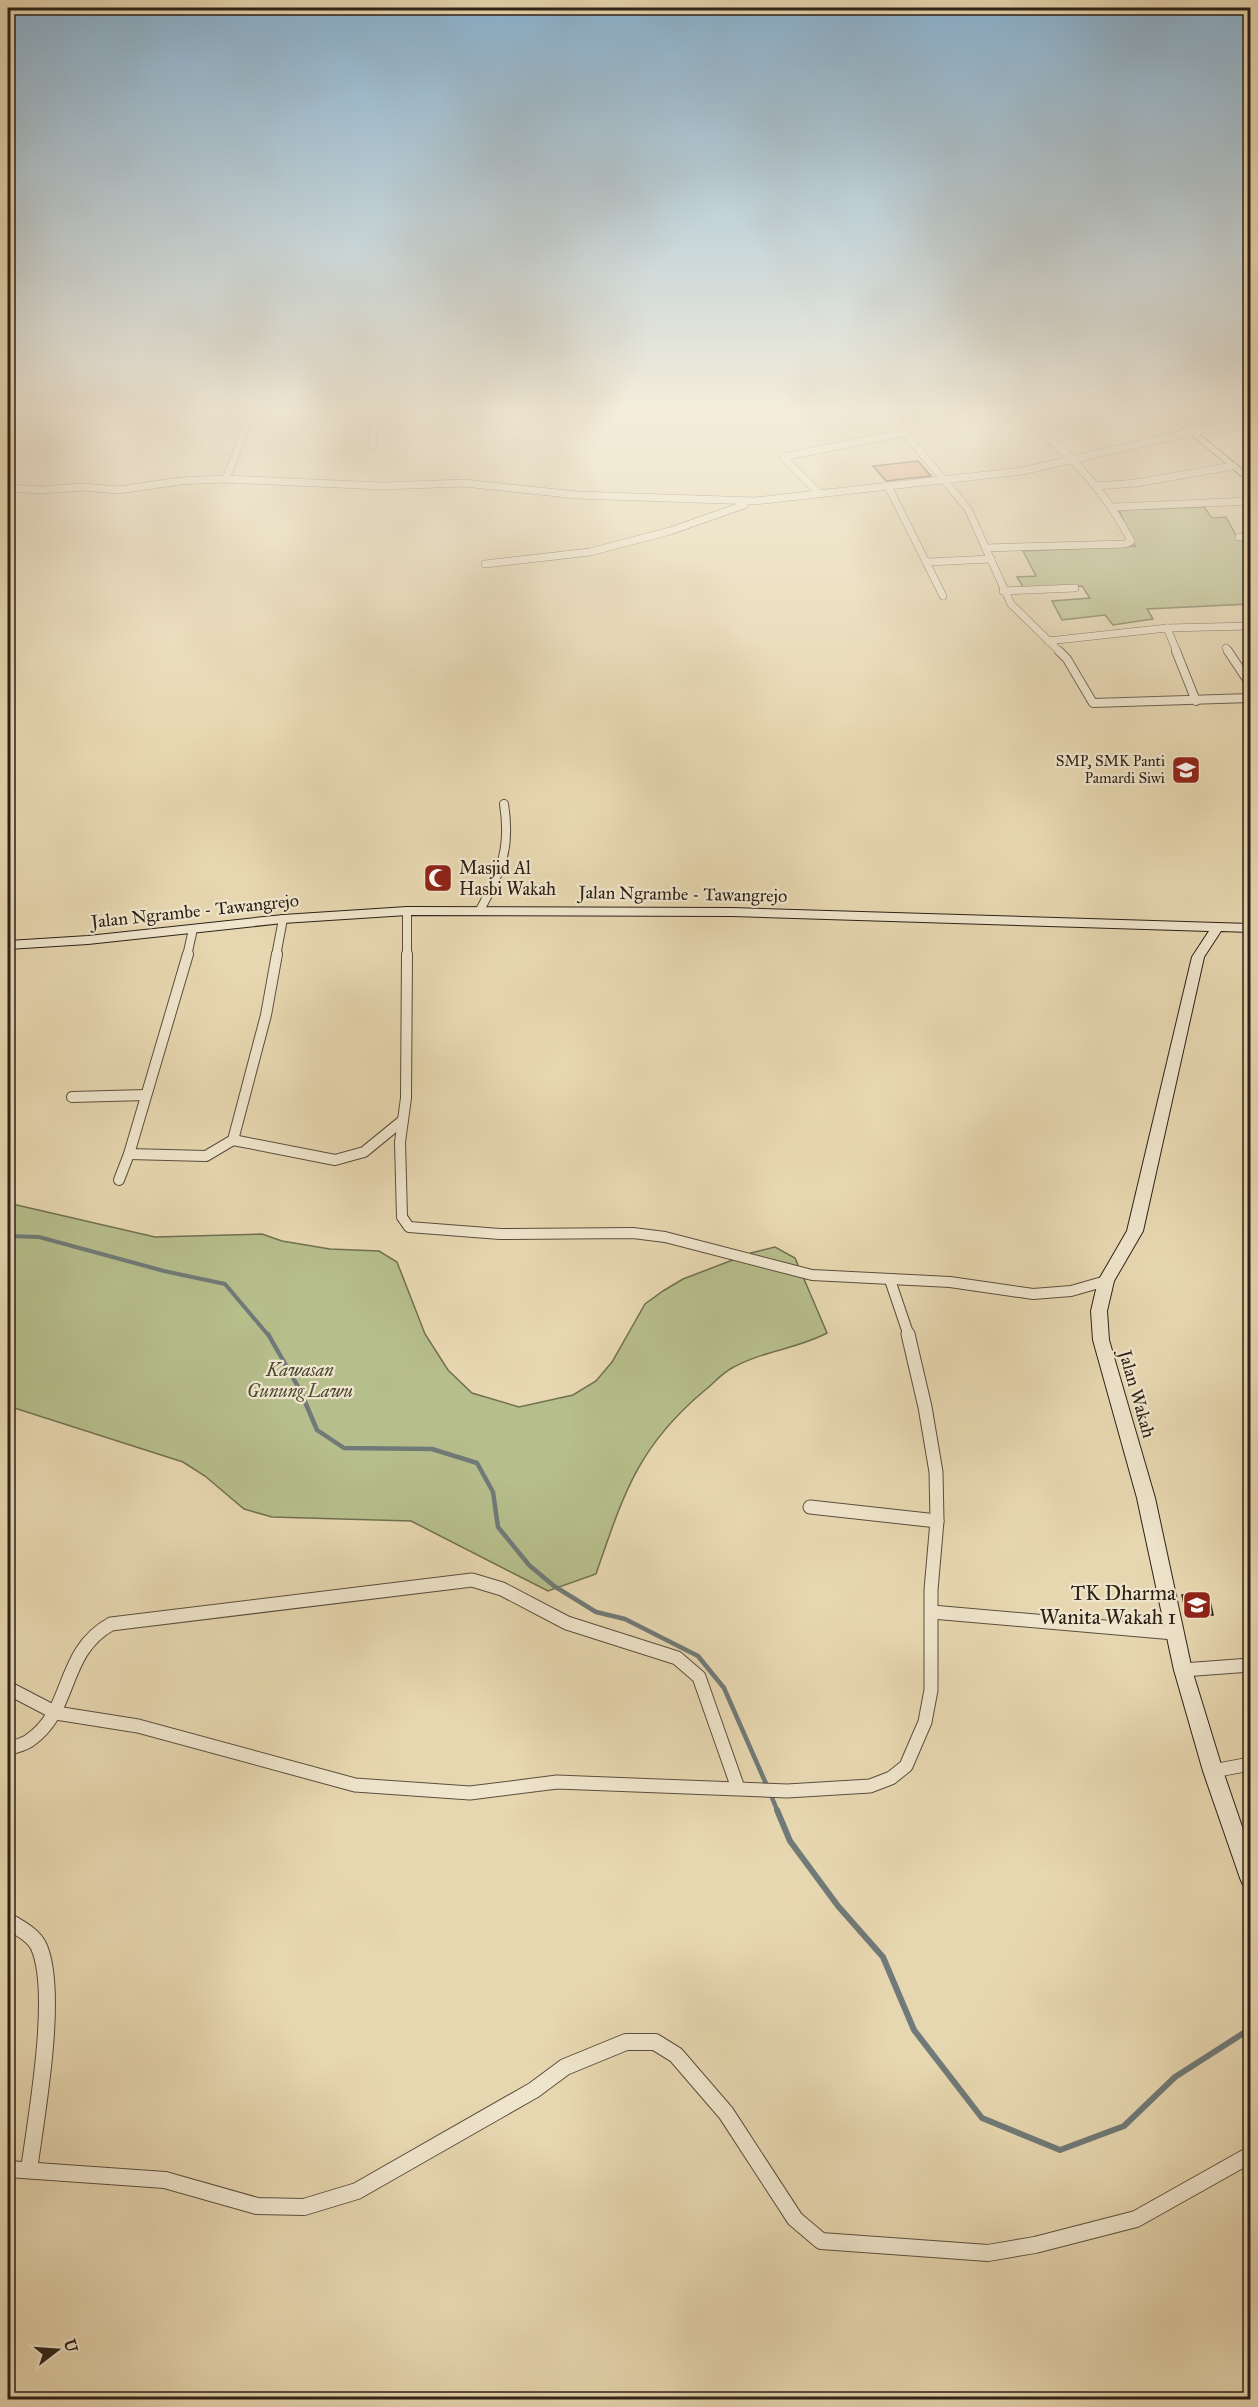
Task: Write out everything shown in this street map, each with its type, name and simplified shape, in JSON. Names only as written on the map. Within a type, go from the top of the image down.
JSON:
[{"type":"main road","name":"Jalan Ngrambe - Tawangrejo","points":[[8,945],[283,919],[407,911],[480,910],[732,912],[1251,928]]},
{"type":"main road","name":"Jalan Wakah","points":[[1218,926],[1198,957],[1135,1231],[1106,1281],[1099,1311],[1101,1340],[1146,1498],[1183,1670],[1213,1771],[1251,1878]]},
{"type":"street","points":[[485,564],[590,552],[699,521]]},
{"type":"street","points":[[907,521],[943,596]]},
{"type":"street","points":[[973,521],[1003,591],[1020,616],[1067,659],[1093,703],[1251,698]]},
{"type":"street","points":[[985,548],[1129,543],[1131,541],[1121,521]]},
{"type":"street","points":[[1239,537],[1251,536]]},
{"type":"street","points":[[928,562],[991,559]]},
{"type":"street","points":[[1003,591],[1076,588]]},
{"type":"street","points":[[1048,641],[1167,628],[1251,626]]},
{"type":"street","points":[[1167,628],[1196,701]]},
{"type":"street","points":[[1226,648],[1251,684]]},
{"type":"street","points":[[480,910],[506,857],[509,831],[504,804]]},
{"type":"street","points":[[407,911],[406,1098],[402,1121],[402,1217],[405,1225],[414,1229],[500,1234],[633,1233],[665,1237],[812,1275],[950,1282],[1033,1294],[1071,1291],[1106,1281]]},
{"type":"street","points":[[129,1154],[206,1156],[220,1150],[233,1140],[266,1015],[283,919]]},
{"type":"street","points":[[119,1180],[129,1154],[168,1022],[183,984],[193,929]]},
{"type":"street","points":[[72,1097],[146,1095]]},
{"type":"street","points":[[233,1140],[335,1160],[346,1159],[366,1153],[402,1121]]},
{"type":"street","points":[[8,1688],[56,1713],[138,1726],[355,1785],[470,1793],[557,1782],[787,1791],[870,1786],[891,1778],[906,1766],[925,1722],[931,1690],[933,1612],[931,1590],[937,1521],[936,1472],[925,1407],[911,1343],[890,1280]]},
{"type":"street","points":[[810,1507],[937,1521]]},
{"type":"street","points":[[8,1749],[30,1741],[56,1713],[89,1635],[111,1624],[472,1580],[502,1589],[578,1628],[677,1658],[699,1677],[738,1788]]},
{"type":"street","points":[[933,1612],[1024,1622],[1174,1633]]},
{"type":"street","points":[[1183,1670],[1251,1665]]},
{"type":"street","points":[[1213,1771],[1251,1764]]},
{"type":"street","points":[[8,1921],[24,1930],[39,1946],[47,1970],[46,2003],[29,2170]]},
{"type":"street","points":[[8,2169],[165,2180],[257,2206],[304,2207],[357,2191],[534,2090],[565,2067],[626,2042],[655,2042],[676,2055],[726,2113],[795,2219],[821,2241],[988,2253],[1035,2245],[1136,2219],[1251,2155]]},
{"type":"green space","points":[[1124,521],[1228,521],[1238,539],[1250,538],[1250,604],[1147,609],[1153,619],[1113,625],[1105,615],[1062,620],[1052,601],[1090,598],[1082,586],[1023,587],[1017,577],[1036,576],[1023,551],[1135,546]]},
{"type":"green space","name":"Kawasan Gunung Lawu","points":[[8,1203],[155,1237],[262,1234],[282,1241],[330,1249],[379,1251],[397,1262],[425,1334],[448,1370],[472,1393],[519,1407],[573,1395],[596,1381],[612,1362],[645,1304],[663,1291],[683,1279],[751,1253],[775,1247],[795,1258],[827,1333],[804,1343],[743,1362],[721,1376],[681,1412],[663,1432],[635,1474],[615,1520],[596,1574],[548,1591],[411,1521],[272,1517],[244,1509],[205,1476],[183,1462],[8,1406]]},
{"type":"building","name":"Masjid Al Hasbi Wakah","points":[[428,872],[449,872],[447,884],[426,884]]},
{"type":"building","name":"TK Dharma Wanita Wakah 1","points":[[1182,1595],[1209,1596],[1213,1615],[1186,1614]]},
{"type":"waterway","points":[[8,1236],[39,1237],[164,1271],[225,1284],[269,1336]]},
{"type":"waterway","points":[[268,1334],[300,1390],[317,1430],[344,1448],[432,1449],[477,1463],[493,1492],[498,1527],[529,1565],[554,1586],[596,1612],[625,1619],[698,1656],[724,1688],[767,1786]]},
{"type":"waterway","points":[[770,1793],[778,1812]]},
{"type":"waterway","points":[[777,1810],[790,1841],[838,1906],[883,1957],[914,2030],[982,2118],[1060,2150],[1124,2126],[1175,2077],[1250,2029]]},
{"type":"place","name":"SMP, SMK Panti Pamardi Siwi","points":[[1186,770]]},
{"type":"place","name":"Masjid Al Hasbi Wakah","points":[[438,878]]},
{"type":"place","name":"TK Dharma Wanita Wakah 1","points":[[1197,1605]]}]
